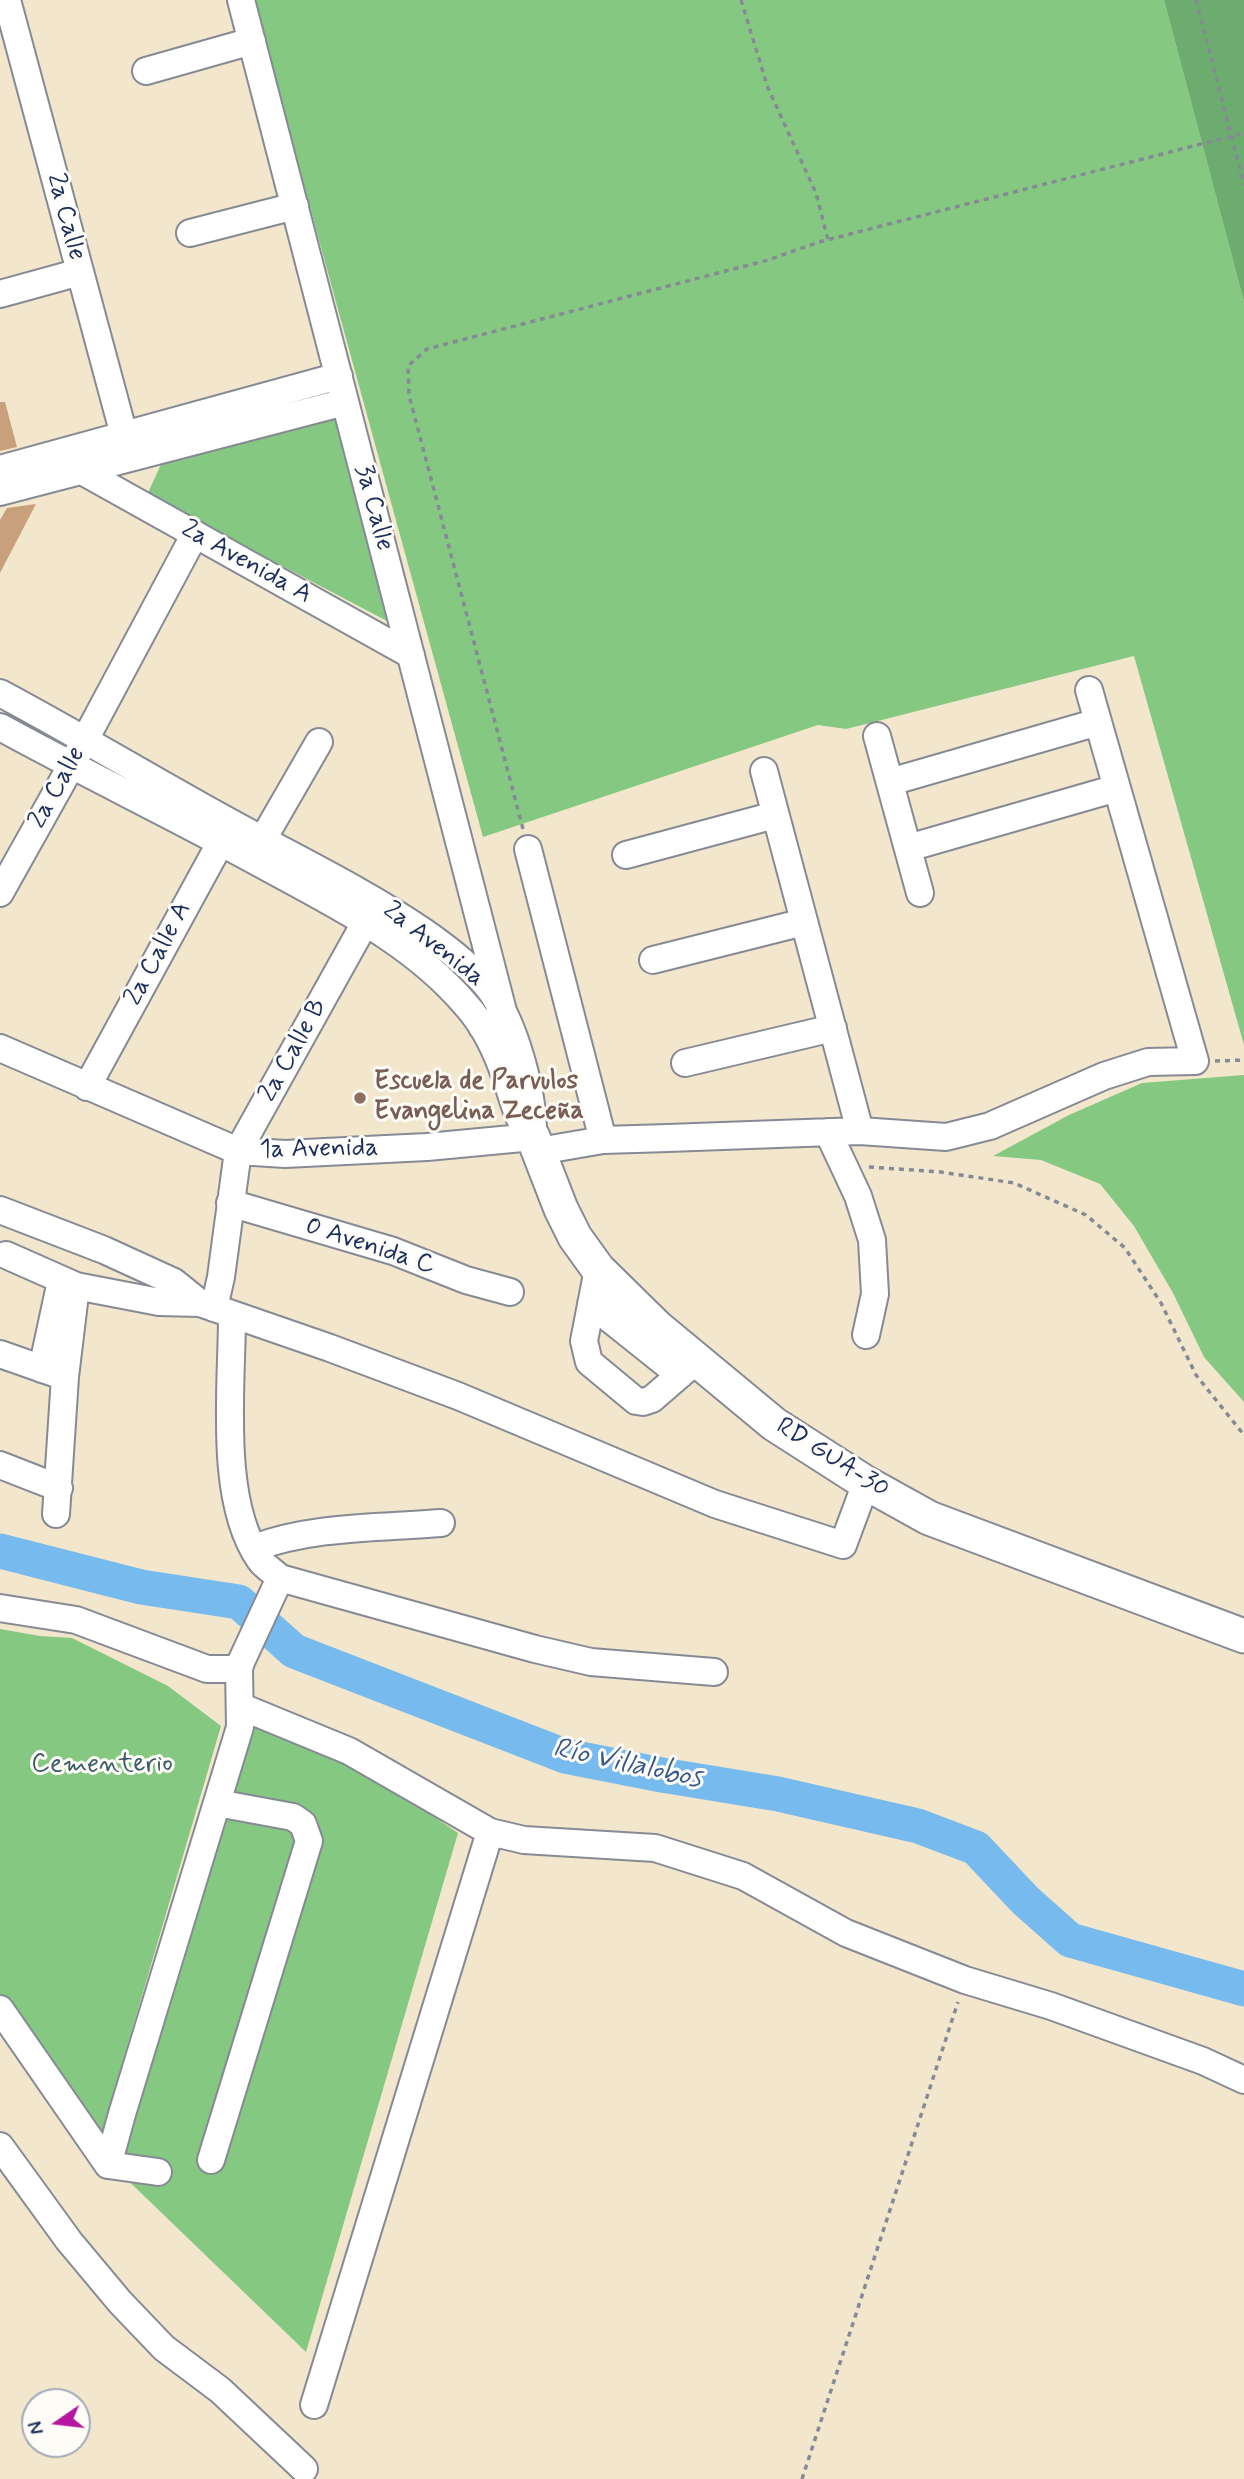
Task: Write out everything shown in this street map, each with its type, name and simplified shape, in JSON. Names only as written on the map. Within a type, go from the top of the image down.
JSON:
[{"type":"main road","name":"RD GUA-30","points":[[536,1144],[575,1237],[598,1269],[657,1327],[689,1367],[866,1483],[929,1518],[1244,1636]]},
{"type":"street","name":"2a Calle","points":[[7,0],[124,435]]},
{"type":"street","name":"3a Calle","points":[[241,0],[411,655],[493,1021]]},
{"type":"street","points":[[146,71],[252,41]]},
{"type":"street","points":[[190,233],[295,206]]},
{"type":"street","points":[[0,294],[80,272]]},
{"type":"street","points":[[0,469],[339,376]]},
{"type":"street","points":[[0,492],[345,401]]},
{"type":"street","name":"2a Avenida A","points":[[80,470],[411,655]]},
{"type":"street","name":"2a Calle","points":[[0,891],[71,766],[195,534]]},
{"type":"street","points":[[1088,690],[1195,1061]]},
{"type":"street","name":"2a Avenida","points":[[0,693],[85,738],[366,922],[427,966],[467,1005],[493,1021],[524,1070],[534,1114],[536,1144]]},
{"type":"street","points":[[890,782],[1098,722]]},
{"type":"street","name":"2a Avenida","points":[[0,727],[71,766],[226,832],[263,839],[379,901],[439,943],[490,989],[493,1021]]},
{"type":"street","points":[[877,736],[920,893]]},
{"type":"street","points":[[263,839],[318,742]]},
{"type":"street","points":[[764,772],[860,1131]]},
{"type":"street","points":[[908,848],[1117,788]]},
{"type":"street","points":[[625,855],[775,815]]},
{"type":"street","name":"2a Calle A","points":[[87,1087],[226,832]]},
{"type":"street","points":[[528,849],[603,1140]]},
{"type":"street","name":"2a Calle B","points":[[280,1578],[260,1561],[246,1533],[234,1494],[215,1309],[238,1151],[366,922]]},
{"type":"street","points":[[653,960],[804,922]]},
{"type":"street","points":[[685,1063],[833,1028]]},
{"type":"street","name":"1a Avenida","points":[[0,1048],[238,1151],[285,1154],[860,1131],[946,1137],[990,1126],[1104,1076],[1148,1062],[1195,1061]]},
{"type":"street","points":[[828,1132],[858,1196],[872,1240],[875,1294],[866,1335]]},
{"type":"street","name":"0 Avenida C","points":[[230,1203],[393,1251],[466,1280],[510,1292]]},
{"type":"street","points":[[0,1210],[104,1250],[174,1282],[215,1309]]},
{"type":"street","points":[[6,1255],[68,1284],[159,1302],[215,1309],[330,1348],[458,1396],[715,1504],[843,1545],[866,1483]]},
{"type":"street","points":[[591,1304],[689,1367],[652,1399],[643,1402],[636,1401],[589,1362],[584,1341],[591,1304],[598,1269]]},
{"type":"street","points":[[0,1465],[58,1501],[53,1373],[68,1284]]},
{"type":"street","points":[[0,1354],[53,1373]]},
{"type":"street","points":[[254,1548],[279,1539],[322,1532],[441,1523]]},
{"type":"street","points":[[108,2165],[241,1717],[240,1665],[280,1578],[580,1659],[618,1666],[714,1672]]},
{"type":"street","points":[[0,1608],[76,1620],[207,1669],[240,1665]]},
{"type":"street","points":[[241,1717],[348,1751],[490,1832],[524,1840],[655,1848],[744,1875],[846,1933],[965,1980],[1063,2011],[1203,2062],[1244,2080]]},
{"type":"street","points":[[211,2160],[309,1841],[303,1824],[293,1817],[217,1803]]},
{"type":"street","points":[[314,2405],[490,1832]]},
{"type":"street","points":[[0,2009],[108,2165],[158,2172]]},
{"type":"street","points":[[0,2146],[54,2222],[120,2302],[164,2348],[220,2390],[304,2469]]},
{"type":"path","points":[[741,0],[768,88],[816,193],[828,240]]},
{"type":"path","points":[[1196,0],[1244,185]]},
{"type":"path","points":[[528,849],[409,395],[408,366],[426,349],[768,260],[828,240],[1244,133]]},
{"type":"path","points":[[1195,1061],[1244,1060]]},
{"type":"path","points":[[843,1167],[941,1172],[1014,1183],[1086,1214],[1125,1248],[1161,1303],[1196,1375],[1244,1435]]},
{"type":"path","points":[[802,2479],[965,1980]]},
{"type":"green space","points":[[253,0],[1164,0],[1244,302],[1244,1045],[1134,656],[846,729],[818,725],[483,837]]},
{"type":"green space","points":[[1164,0],[1244,0],[1244,302]]},
{"type":"green space","points":[[338,407],[397,607],[387,621],[147,495],[168,449]]},
{"type":"green space","points":[[1244,1075],[1244,1402],[1204,1357],[1173,1293],[1134,1226],[1100,1184],[1041,1160],[993,1156],[1069,1115],[1142,1083]]},
{"type":"green space","name":"Cementerio","points":[[0,1629],[72,1638],[168,1686],[221,1726],[98,2146],[0,2005]]},
{"type":"green space","points":[[246,1722],[332,1755],[392,1788],[458,1833],[306,2352],[113,2166]]},
{"type":"building","points":[[0,402],[5,402],[17,447],[0,451]]},
{"type":"building","points":[[36,504],[0,573],[0,520],[7,508]]},
{"type":"waterway","name":"Río Villalobos","points":[[0,1551],[141,1587],[239,1602],[294,1651],[565,1756],[778,1794],[918,1826],[976,1848],[1025,1900],[1070,1940],[1244,1989]]},
{"type":"place","name":"Escuela de Parvulos Evangelina Zeceña","points":[[360,1098]]}]
